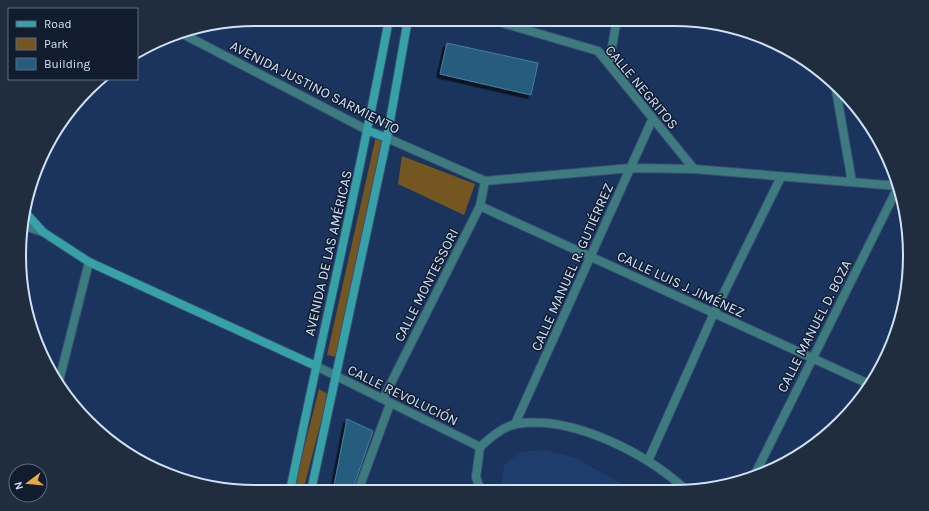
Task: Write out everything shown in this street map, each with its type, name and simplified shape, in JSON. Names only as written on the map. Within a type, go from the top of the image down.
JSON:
[{"type":"main road","name":"AVENIDA DE LAS AMÉRICAS","points":[[291,485],[316,366],[369,131],[388,26]]},
{"type":"main road","points":[[312,485],[387,138],[407,26]]},
{"type":"main road","name":"AVENIDA JUSTINO SARMIENTO","points":[[369,131],[387,138]]},
{"type":"main road","points":[[29,216],[44,232],[89,262],[316,366]]},
{"type":"street","name":"CALLE NEGRITOS","points":[[513,26],[598,51],[652,120],[694,169]]},
{"type":"street","points":[[609,64],[616,26]]},
{"type":"street","name":"AVENIDA JUSTINO SARMIENTO","points":[[187,36],[369,131]]},
{"type":"street","points":[[837,94],[852,182]]},
{"type":"street","name":"CALLE MANUEL R. GUTIÉRREZ","points":[[515,424],[652,120]]},
{"type":"street","name":"AVENIDA JUSTINO SARMIENTO","points":[[387,138],[485,181]]},
{"type":"street","points":[[485,181],[631,168],[694,169],[892,185]]},
{"type":"street","points":[[648,461],[714,313],[782,177]]},
{"type":"street","name":"CALLE MONTESSORI","points":[[360,485],[387,401],[480,206],[485,181]]},
{"type":"street","name":"CALLE MANUEL D. BOZA","points":[[757,469],[894,193]]},
{"type":"street","name":"CALLE LUIS J. JIMÉNEZ","points":[[480,206],[812,359],[865,381]]},
{"type":"street","points":[[28,227],[44,232]]},
{"type":"street","points":[[60,376],[89,262]]},
{"type":"street","name":"CALLE REVOLUCIÓN","points":[[316,366],[480,447]]},
{"type":"street","points":[[479,485],[476,477],[480,447],[497,432],[515,424],[558,424],[608,440],[648,461],[680,485]]},
{"type":"shaded area","points":[[544,450],[576,458],[623,485],[501,485],[504,466],[519,452]]},
{"type":"green space","points":[[376,136],[385,138],[336,357],[327,355]]},
{"type":"green space","points":[[402,156],[475,184],[464,215],[398,184]]},
{"type":"green space","points":[[319,389],[328,394],[305,485],[295,485]]},
{"type":"building","points":[[447,43],[538,63],[531,95],[440,74]]},
{"type":"building","points":[[347,419],[373,431],[354,485],[334,485]]}]
